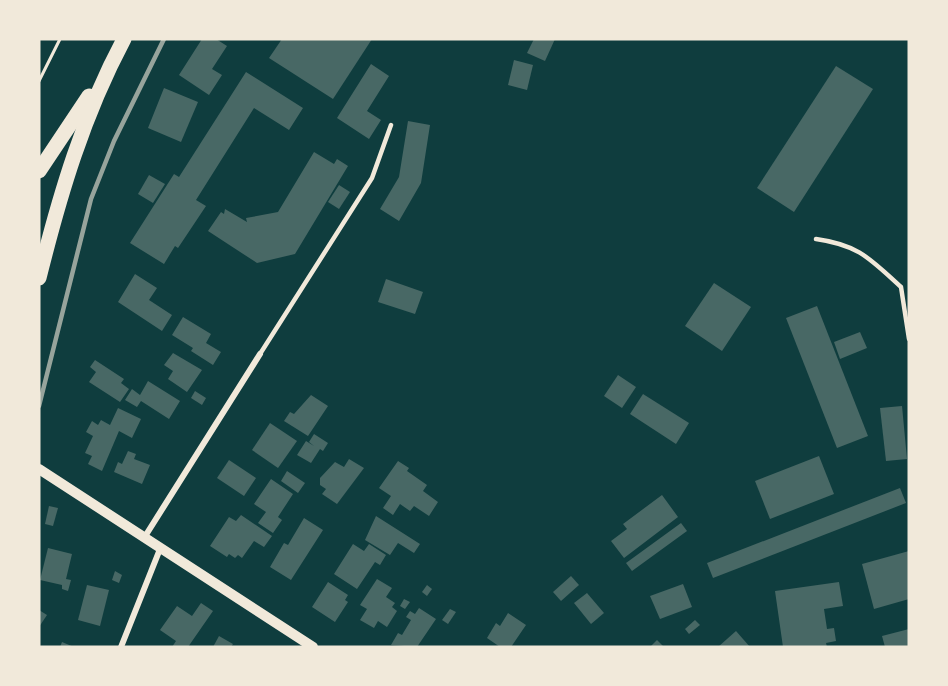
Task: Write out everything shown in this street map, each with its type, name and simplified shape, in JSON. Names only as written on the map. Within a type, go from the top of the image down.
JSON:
[{"type":"highway","points":[[39,278],[60,193],[74,151],[109,68],[124,39]]},
{"type":"highway","points":[[39,171],[109,68]]},
{"type":"street","points":[[144,538],[260,354]]},
{"type":"street","points":[[40,470],[313,647]]},
{"type":"street","points":[[121,647],[160,549]]},
{"type":"lane","points":[[260,354],[372,178],[391,125]]},
{"type":"lane","points":[[816,239],[842,243],[859,250],[901,287],[909,339]]},
{"type":"path","points":[[39,81],[60,39]]},
{"type":"building","points":[[202,39],[216,39],[227,46],[212,69],[222,75],[209,95],[179,75]]},
{"type":"building","points":[[282,39],[372,39],[333,99],[269,58]]},
{"type":"building","points":[[534,39],[555,39],[545,61],[527,53]]},
{"type":"building","points":[[514,60],[533,65],[527,90],[508,85]]},
{"type":"building","points":[[371,64],[389,76],[367,111],[381,120],[369,139],[337,118]]},
{"type":"building","points":[[836,66],[873,89],[794,212],[757,188]]},
{"type":"building","points":[[246,72],[303,108],[289,130],[254,108],[196,200],[206,206],[178,248],[175,246],[164,264],[130,243],[174,174],[179,177]]},
{"type":"building","points":[[164,88],[198,102],[181,142],[148,128]]},
{"type":"building","points":[[408,121],[430,125],[421,183],[399,221],[380,209],[399,177]]},
{"type":"building","points":[[314,152],[334,164],[337,159],[348,166],[295,254],[257,263],[208,231],[221,212],[224,214],[225,209],[247,222],[246,218],[278,212]]},
{"type":"building","points":[[149,175],[165,184],[153,203],[138,194]]},
{"type":"building","points":[[339,185],[350,192],[339,209],[328,202]]},
{"type":"building","points":[[135,274],[157,288],[149,300],[172,315],[162,331],[118,302]]},
{"type":"building","points":[[386,279],[423,292],[415,314],[378,302]]},
{"type":"building","points":[[714,283],[751,307],[722,351],[685,326]]},
{"type":"building","points":[[817,306],[868,436],[837,448],[786,318]]},
{"type":"building","points":[[183,317],[211,334],[206,343],[221,352],[213,365],[191,351],[193,348],[172,335]]},
{"type":"building","points":[[860,332],[867,348],[840,359],[834,342]]},
{"type":"building","points":[[173,353],[202,370],[187,392],[168,379],[173,371],[164,365]]},
{"type":"building","points":[[95,360],[124,379],[121,383],[129,389],[120,402],[89,382],[96,372],[90,367]]},
{"type":"building","points":[[618,375],[636,387],[622,408],[604,396]]},
{"type":"building","points":[[148,381],[180,401],[169,419],[141,401],[137,407],[125,400],[132,389],[140,395]]},
{"type":"building","points":[[195,391],[206,398],[202,405],[191,398]]},
{"type":"building","points":[[643,394],[689,423],[676,444],[630,414]]},
{"type":"building","points":[[311,395],[328,406],[308,436],[284,421],[290,412],[294,414]]},
{"type":"building","points":[[902,406],[907,459],[886,461],[880,408]]},
{"type":"building","points":[[118,408],[141,419],[132,438],[119,431],[102,471],[88,464],[92,456],[85,453],[93,436],[86,432],[92,421],[98,425],[101,420],[110,425]]},
{"type":"building","points":[[270,423],[297,441],[278,468],[252,450]]},
{"type":"building","points":[[314,434],[328,443],[323,451],[320,449],[311,463],[297,455],[306,441],[314,446],[309,442]]},
{"type":"building","points":[[128,451],[136,454],[134,459],[150,465],[142,484],[114,472],[118,462],[122,464]]},
{"type":"building","points":[[819,456],[834,494],[770,519],[755,481]]},
{"type":"building","points":[[349,459],[364,468],[337,504],[322,494],[326,489],[320,485],[320,478],[335,462],[344,467]]},
{"type":"building","points":[[229,460],[256,478],[244,496],[217,478]]},
{"type":"building","points":[[398,461],[409,468],[407,471],[427,485],[423,491],[438,502],[429,516],[414,506],[410,511],[400,504],[393,515],[383,508],[391,496],[379,488]]},
{"type":"building","points":[[287,471],[305,483],[298,493],[281,481]]},
{"type":"building","points":[[271,479],[293,494],[278,517],[282,520],[273,533],[258,523],[266,512],[254,504]]},
{"type":"building","points":[[900,488],[906,503],[713,578],[707,563]]},
{"type":"building","points":[[662,495],[678,517],[624,558],[611,541],[627,529],[623,524]]},
{"type":"building","points":[[49,506],[58,508],[53,526],[45,524]]},
{"type":"building","points":[[241,515],[272,536],[264,547],[254,541],[242,558],[238,555],[235,558],[229,554],[227,557],[210,546],[229,517],[236,521]]},
{"type":"building","points":[[376,516],[420,544],[414,553],[398,543],[390,555],[365,540]]},
{"type":"building","points":[[304,518],[323,530],[291,580],[270,567],[284,543],[288,545]]},
{"type":"building","points":[[681,523],[687,531],[632,571],[626,563]]},
{"type":"building","points":[[353,544],[364,551],[369,544],[386,555],[380,565],[375,562],[357,589],[334,574]]},
{"type":"building","points":[[48,548],[72,554],[66,579],[71,580],[68,591],[62,589],[62,585],[40,580]]},
{"type":"building","points":[[909,551],[909,599],[874,609],[862,564]]},
{"type":"building","points":[[115,571],[122,575],[119,583],[112,580]]},
{"type":"building","points":[[571,576],[579,585],[561,601],[553,592]]},
{"type":"building","points":[[377,579],[392,588],[386,597],[395,603],[392,607],[397,611],[387,627],[378,621],[374,628],[360,620],[367,609],[360,605]]},
{"type":"building","points":[[328,582],[348,595],[345,600],[348,602],[335,622],[312,607]]},
{"type":"building","points":[[839,582],[843,606],[824,609],[827,629],[834,628],[836,641],[826,643],[827,647],[783,647],[775,591]]},
{"type":"building","points":[[683,584],[692,607],[660,619],[650,596]]},
{"type":"building","points":[[87,585],[109,590],[100,626],[78,620]]},
{"type":"building","points":[[427,585],[432,589],[427,596],[422,592]]},
{"type":"building","points":[[587,593],[604,613],[591,624],[574,603]]},
{"type":"building","points":[[404,599],[410,602],[405,609],[400,606]]},
{"type":"building","points":[[201,603],[213,611],[188,647],[172,647],[176,641],[160,630],[177,606],[192,616]]},
{"type":"building","points":[[419,608],[436,619],[417,647],[391,645],[398,633],[402,635],[411,620],[406,617],[410,611],[415,614]]},
{"type":"building","points":[[450,609],[456,612],[448,624],[442,620]]},
{"type":"building","points":[[39,610],[47,615],[39,627]]},
{"type":"building","points":[[508,613],[526,625],[511,647],[500,647],[487,638],[496,623],[500,626]]},
{"type":"building","points":[[695,620],[700,625],[689,634],[685,629]]},
{"type":"building","points":[[909,629],[909,647],[885,647],[882,636]]},
{"type":"building","points":[[736,631],[750,647],[718,647]]},
{"type":"building","points":[[219,636],[233,644],[231,647],[213,647]]},
{"type":"building","points":[[657,640],[664,647],[650,647]]},
{"type":"building","points":[[62,642],[74,647],[60,647]]},
{"type":"railway","points":[[39,406],[91,199],[114,141],[164,39]]}]
